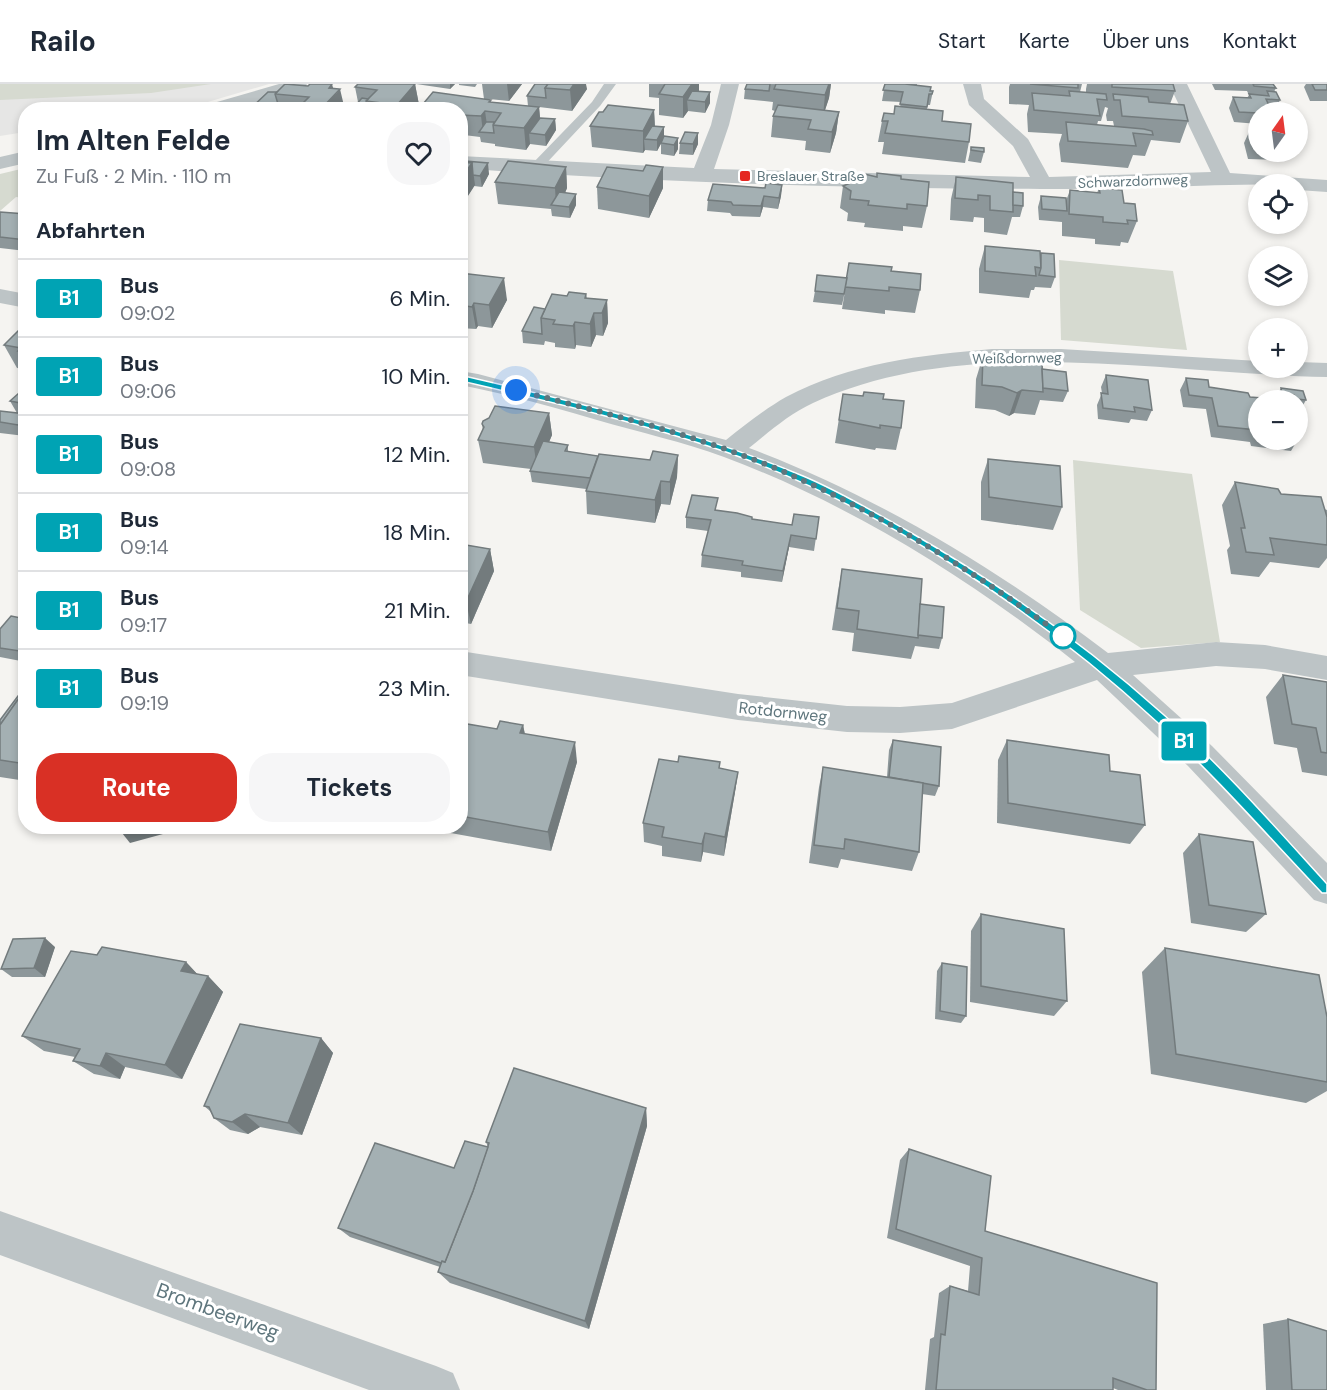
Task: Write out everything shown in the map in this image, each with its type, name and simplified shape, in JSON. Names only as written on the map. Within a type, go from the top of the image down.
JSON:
[{"type":"street","points":[[236,102],[298,84]]},
{"type":"street","points":[[702,174],[720,125],[730,84]]},
{"type":"street","points":[[972,84],[975,101],[1021,143],[1043,183]]},
{"type":"street","points":[[1178,84],[1223,178]]},
{"type":"street","points":[[0,163],[18,159]]},
{"type":"street","points":[[468,163],[535,168],[702,174],[1043,183]]},
{"type":"street","name":"Schwarzdornweg","points":[[1043,183],[1223,178],[1327,186]]},
{"type":"street","name":"Weißdornweg","points":[[730,450],[777,413],[804,397],[846,380],[915,364],[978,357],[1045,356],[1327,370]]},
{"type":"street","points":[[468,380],[558,401],[730,450],[802,479],[872,515],[963,567],[1063,636],[1101,666],[1199,754],[1327,888]]},
{"type":"street","name":"Rotdornweg","points":[[468,664],[738,707],[847,719],[900,720],[952,716],[1101,666],[1216,654],[1264,657],[1327,668]]},
{"type":"street","name":"Brombeerweg","points":[[0,1233],[436,1390]]},
{"type":"lane","points":[[535,168],[596,104],[610,84]]},
{"type":"shaded area","points":[[0,84],[269,84],[208,102],[18,102],[18,133],[0,136]]},
{"type":"shaded area","points":[[0,84],[211,84],[151,93],[0,100]]},
{"type":"shaded area","points":[[18,170],[18,197],[0,211],[0,174]]},
{"type":"shaded area","points":[[1059,260],[1173,271],[1187,350],[1061,340]]},
{"type":"shaded area","points":[[1073,460],[1192,474],[1220,642],[1141,648],[1080,610]]},
{"type":"building","points":[[285,84],[308,86],[310,84],[332,84],[329,88],[340,89],[328,102],[304,102],[309,97],[275,94]]},
{"type":"building","points":[[358,84],[415,84],[400,102],[366,101],[377,90],[355,87]]},
{"type":"building","points":[[535,84],[548,84],[545,88],[546,98],[527,96]]},
{"type":"building","points":[[548,84],[574,84],[570,90],[545,88]]},
{"type":"building","points":[[665,84],[692,84],[683,97],[659,94]]},
{"type":"building","points":[[747,84],[770,84],[769,91],[745,89]]},
{"type":"building","points":[[776,84],[829,84],[825,95],[774,89]]},
{"type":"building","points":[[885,84],[931,87],[930,91],[933,91],[929,94],[927,107],[900,104],[903,92],[883,90]]},
{"type":"building","points":[[1030,84],[1078,84],[1078,88]]},
{"type":"building","points":[[1112,84],[1173,84],[1175,91],[1112,87]]},
{"type":"building","points":[[1253,84],[1273,84],[1276,88],[1254,86]]},
{"type":"building","points":[[1312,84],[1327,84],[1327,90],[1315,90]]},
{"type":"building","points":[[692,91],[710,92],[705,102],[687,100]]},
{"type":"building","points":[[1069,91],[1106,94],[1107,100],[1097,99],[1100,116],[1034,110],[1032,93],[1070,96]]},
{"type":"building","points":[[1267,91],[1276,92],[1280,100],[1266,99],[1267,102],[1248,102],[1248,112],[1239,112],[1233,97],[1251,98],[1249,94],[1269,96]]},
{"type":"building","points":[[268,92],[277,92],[275,94],[277,102],[257,102]]},
{"type":"building","points":[[433,92],[491,100],[489,102],[539,107],[524,128],[493,125],[501,113],[485,111],[481,116],[468,115],[468,102],[425,102]]},
{"type":"building","points":[[1113,94],[1148,97],[1149,102],[1184,105],[1188,121],[1122,116],[1120,100],[1114,100]]},
{"type":"building","points":[[362,98],[368,99],[366,102],[358,102]]},
{"type":"building","points":[[608,105],[654,110],[643,131],[590,126],[599,112],[603,112]]},
{"type":"building","points":[[778,105],[839,112],[832,132],[808,129],[811,120],[773,116]]},
{"type":"building","points":[[895,106],[943,111],[942,121],[971,124],[969,142],[885,133],[888,121],[882,121],[884,113],[894,114]]},
{"type":"building","points":[[540,118],[555,119],[545,135],[529,133]]},
{"type":"building","points":[[486,122],[494,122],[494,133],[479,132]]},
{"type":"building","points":[[1066,122],[1144,129],[1152,131],[1153,135],[1133,133],[1136,146],[1068,141]]},
{"type":"building","points":[[652,126],[664,127],[657,140],[644,139]]},
{"type":"building","points":[[685,132],[698,133],[693,144],[680,143]]},
{"type":"building","points":[[664,136],[678,138],[674,145],[661,143]]},
{"type":"building","points":[[971,147],[984,148],[984,152],[971,150]]},
{"type":"building","points":[[468,161],[488,163],[480,176],[473,175],[472,163]]},
{"type":"building","points":[[508,161],[566,167],[555,188],[495,182]]},
{"type":"building","points":[[646,165],[663,167],[649,196],[597,187],[607,167],[643,171]]},
{"type":"building","points":[[860,173],[877,177],[877,173],[901,176],[901,179],[929,182],[927,206],[907,204],[907,209],[868,205],[869,201],[850,199],[851,191],[843,186],[853,182],[847,177],[848,174]]},
{"type":"building","points":[[956,177],[1013,183],[1013,212],[990,210],[990,196],[978,195],[978,200],[955,198]]},
{"type":"building","points":[[766,183],[782,185],[779,198],[764,196],[761,206],[733,205],[731,202],[708,200],[713,184],[765,188]]},
{"type":"building","points":[[1099,188],[1122,190],[1124,203],[1135,204],[1137,221],[1127,220],[1128,224],[1103,222],[1103,217],[1069,214],[1070,190],[1100,193]]},
{"type":"building","points":[[559,192],[576,194],[569,207],[551,205]]},
{"type":"building","points":[[1013,192],[1023,193],[1023,206],[1013,205]]},
{"type":"building","points":[[1041,196],[1066,198],[1067,211],[1042,209]]},
{"type":"building","points":[[0,212],[18,213],[18,239],[0,237]]},
{"type":"building","points":[[985,246],[1040,251],[1041,268],[1035,267],[1036,276],[985,271]]},
{"type":"building","points":[[1041,253],[1054,254],[1055,277],[1039,275]]},
{"type":"building","points":[[849,263],[892,267],[891,271],[921,274],[920,290],[889,287],[889,291],[845,287]]},
{"type":"building","points":[[468,274],[504,278],[489,305],[474,303],[472,307],[468,306]]},
{"type":"building","points":[[817,275],[847,278],[844,294],[815,291]]},
{"type":"building","points":[[569,292],[586,294],[585,298],[607,300],[602,313],[594,313],[590,324],[575,322],[573,326],[553,324],[555,320],[541,318],[552,294],[567,296]]},
{"type":"building","points":[[534,307],[545,309],[541,318],[542,334],[522,331]]},
{"type":"building","points":[[18,331],[18,347],[4,345]]},
{"type":"building","points":[[983,356],[1042,362],[1043,392],[1022,390],[1017,393],[1002,387],[982,385]]},
{"type":"building","points":[[1042,369],[1066,372],[1068,391],[1043,388]]},
{"type":"building","points":[[1106,375],[1148,380],[1152,410],[1134,407],[1135,412],[1103,408],[1101,393],[1108,394]]},
{"type":"building","points":[[1186,378],[1208,380],[1209,387],[1248,393],[1248,429],[1218,426],[1212,398],[1189,395]]},
{"type":"building","points":[[864,392],[884,394],[883,399],[904,401],[901,428],[880,425],[880,428],[839,420],[843,394],[863,396]]},
{"type":"building","points":[[18,394],[18,402],[10,401]]},
{"type":"building","points":[[495,406],[549,413],[534,447],[478,440],[484,427],[483,421],[489,418]]},
{"type":"building","points":[[0,411],[18,413],[18,425],[0,422]]},
{"type":"building","points":[[543,441],[568,445],[565,451],[598,456],[590,478],[530,471]]},
{"type":"building","points":[[653,451],[678,455],[670,482],[661,481],[655,500],[586,491],[599,454],[650,460]]},
{"type":"building","points":[[988,459],[1060,466],[1062,507],[989,497]]},
{"type":"building","points":[[1235,482],[1278,489],[1281,494],[1321,497],[1327,517],[1327,545],[1270,538],[1274,555],[1246,552],[1241,528],[1245,528]]},
{"type":"building","points":[[692,495],[718,498],[715,510],[737,513],[752,517],[752,519],[792,525],[794,514],[819,517],[816,539],[791,535],[783,571],[742,565],[743,561],[702,555],[711,520],[686,517]]},
{"type":"building","points":[[468,545],[490,549],[468,598]]},
{"type":"building","points":[[842,569],[922,579],[918,638],[857,629],[859,611],[837,608]]},
{"type":"building","points":[[920,604],[944,607],[942,638],[918,635]]},
{"type":"building","points":[[11,616],[18,617],[18,651],[0,648],[0,629]]},
{"type":"building","points":[[1283,675],[1327,682],[1327,753],[1321,752],[1316,728],[1292,724]]},
{"type":"building","points":[[18,696],[18,700],[0,725],[0,720]]},
{"type":"building","points":[[18,700],[18,763],[0,760],[0,725]]},
{"type":"building","points":[[500,721],[523,725],[520,733],[575,742],[548,832],[468,817],[468,724],[497,729]]},
{"type":"building","points":[[893,740],[941,747],[939,786],[889,777]]},
{"type":"building","points":[[1007,740],[1109,755],[1110,771],[1140,775],[1145,825],[1008,803]]},
{"type":"building","points":[[679,756],[720,762],[719,768],[738,772],[725,837],[705,833],[702,844],[662,837],[664,827],[643,823],[659,759],[678,762]]},
{"type":"building","points":[[823,767],[923,783],[919,852],[845,839],[844,849],[814,845]]},
{"type":"building","points":[[1199,834],[1253,842],[1266,914],[1209,905]]},
{"type":"building","points":[[981,914],[1064,929],[1067,1001],[981,986]]},
{"type":"building","points":[[45,938],[34,968],[1,969],[13,939]]},
{"type":"building","points":[[102,947],[186,962],[181,971],[208,976],[165,1065],[106,1053],[100,1066],[73,1061],[80,1049],[22,1036],[71,951],[97,955]]},
{"type":"building","points":[[1165,948],[1319,975],[1327,1017],[1327,1082],[1176,1054]]},
{"type":"building","points":[[942,963],[967,967],[966,1016],[940,1011]]},
{"type":"building","points":[[240,1024],[321,1038],[288,1123],[245,1114],[232,1122],[214,1118],[209,1107],[204,1106]]},
{"type":"building","points":[[514,1068],[646,1108],[585,1321],[438,1272],[442,1261],[445,1262],[473,1191],[489,1143],[486,1142]]},
{"type":"building","points":[[465,1141],[488,1147],[445,1262],[441,1263],[338,1228],[375,1143],[454,1168]]},
{"type":"building","points":[[909,1149],[991,1176],[985,1231],[1157,1283],[1156,1390],[1147,1390],[1113,1378],[1113,1390],[936,1390],[941,1334],[945,1335],[950,1286],[979,1295],[982,1258],[896,1229]]},
{"type":"building","points":[[1288,1319],[1327,1331],[1327,1390],[1292,1390]]},
{"type":"bus line","name":"B1","points":[[468,379],[558,401],[730,450],[802,479],[872,515],[973,573],[1063,636],[1161,719],[1199,754],[1327,888]]},
{"type":"place","name":"Breslauer Straße","points":[[745,176]]},
{"type":"route","points":[[516,390],[730,450],[802,479],[872,515],[973,573],[1063,636]]}]
